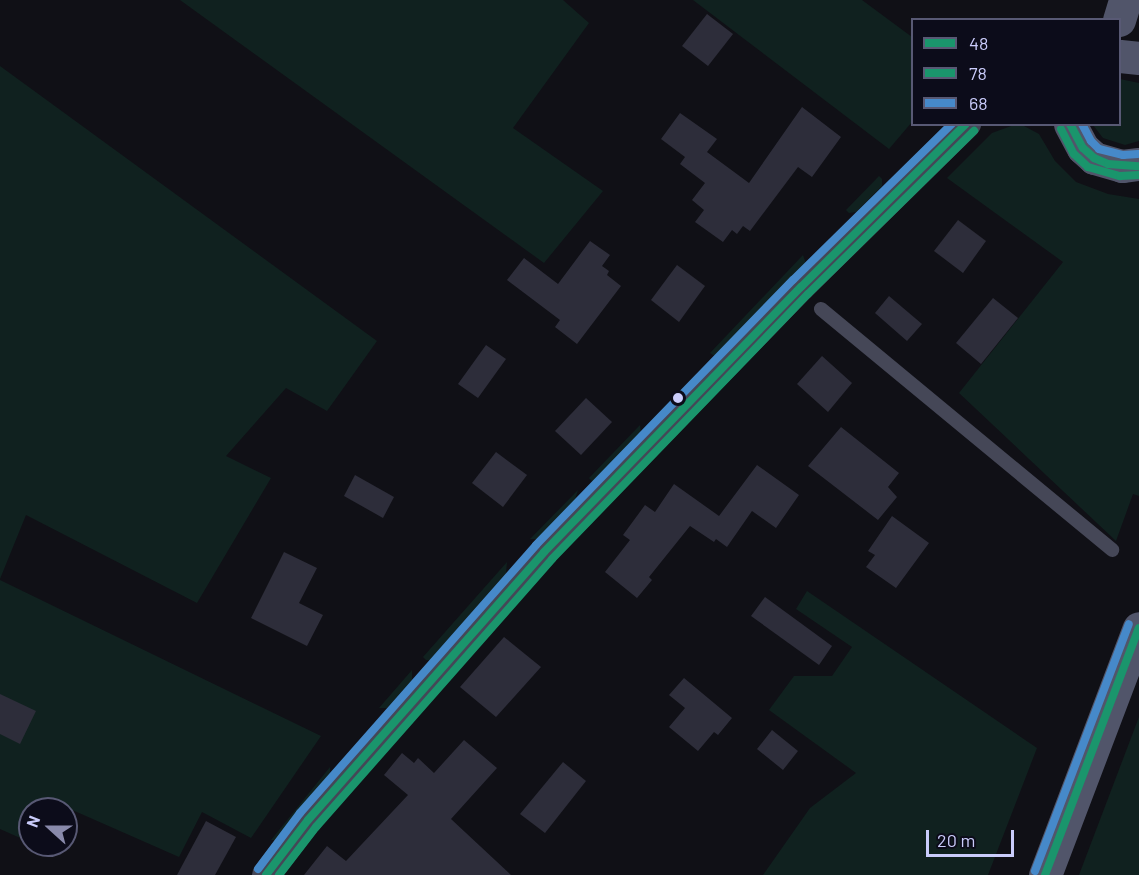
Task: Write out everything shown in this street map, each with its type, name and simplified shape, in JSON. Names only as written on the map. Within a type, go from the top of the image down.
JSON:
[{"type":"street","points":[[1120,18],[1125,0]]},
{"type":"street","points":[[1121,56],[1139,58]]},
{"type":"street","points":[[266,875],[308,820],[544,552],[801,287],[965,126]]},
{"type":"street","points":[[1071,126],[1079,142],[1094,158],[1115,165],[1138,165]]},
{"type":"street","points":[[1045,875],[1139,628]]},
{"type":"lane","points":[[821,309],[1112,550]]},
{"type":"shaded area","points":[[180,0],[563,0],[589,23],[513,128],[603,191],[544,263]]},
{"type":"shaded area","points":[[693,0],[862,0],[911,36],[911,123],[889,149]]},
{"type":"shaded area","points":[[0,66],[377,341],[327,411],[286,388],[226,456],[271,478],[197,603],[26,515],[0,579]]},
{"type":"shaded area","points":[[1121,79],[1139,83],[1139,141],[1125,145],[1103,138],[1094,126],[1121,126]]},
{"type":"shaded area","points":[[1011,126],[1024,126],[1039,134],[1055,161],[1076,182],[1108,194],[1139,199],[1139,496],[1133,494],[1116,541],[959,393],[1063,262],[947,178],[992,133]]},
{"type":"shaded area","points":[[879,176],[882,179],[882,186],[856,212],[849,213],[846,210]]},
{"type":"shaded area","points":[[803,255],[806,264],[718,356],[710,353]]},
{"type":"shaded area","points":[[640,425],[641,434],[597,480],[592,481],[589,478]]},
{"type":"shaded area","points":[[578,490],[574,503],[539,539],[530,539]]},
{"type":"shaded area","points":[[507,562],[506,573],[430,660],[426,660],[423,657]]},
{"type":"shaded area","points":[[0,580],[321,736],[251,838],[202,812],[179,857],[78,813],[78,797],[18,797],[18,837],[0,829]]},
{"type":"shaded area","points":[[807,591],[1037,748],[988,875],[763,875],[810,808],[856,773],[769,710],[794,676],[832,676],[852,647],[796,609]]},
{"type":"shaded area","points":[[412,670],[412,680],[387,708],[379,708]]},
{"type":"shaded area","points":[[1139,717],[1139,875],[1079,875]]},
{"type":"shaded area","points":[[330,767],[330,774],[278,840],[271,840]]},
{"type":"building","points":[[707,14],[733,34],[708,66],[682,46]]},
{"type":"building","points":[[802,107],[841,137],[812,177],[798,167],[750,231],[743,226],[737,234],[732,230],[723,242],[695,222],[704,210],[692,200],[705,183],[680,164],[685,157],[661,139],[680,113],[717,139],[707,152],[749,183]]},
{"type":"building","points":[[958,220],[986,241],[963,273],[934,251]]},
{"type":"building","points":[[590,241],[610,255],[602,266],[609,271],[607,275],[621,286],[577,344],[555,327],[560,320],[507,280],[524,258],[558,284]]},
{"type":"building","points":[[677,265],[705,286],[679,322],[651,300]]},
{"type":"building","points":[[889,296],[922,324],[907,341],[875,313]]},
{"type":"building","points":[[993,298],[1018,318],[981,364],[956,343]]},
{"type":"building","points":[[486,345],[506,359],[478,398],[458,384]]},
{"type":"building","points":[[822,356],[852,383],[828,412],[797,384]]},
{"type":"building","points":[[586,398],[612,422],[581,455],[555,431]]},
{"type":"building","points":[[841,427],[899,473],[888,487],[897,497],[878,520],[808,466]]},
{"type":"building","points":[[496,452],[527,475],[503,507],[472,483]]},
{"type":"building","points":[[757,465],[799,495],[776,528],[752,511],[727,547],[716,539],[714,542],[690,526],[649,577],[652,580],[637,598],[605,572],[630,540],[623,535],[645,505],[655,512],[674,484],[719,516]]},
{"type":"building","points":[[355,475],[394,497],[383,518],[344,496]]},
{"type":"building","points":[[892,516],[929,543],[896,588],[866,567],[875,555],[868,551]]},
{"type":"building","points":[[284,552],[317,568],[299,603],[323,615],[307,646],[251,618]]},
{"type":"building","points":[[765,597],[832,646],[819,665],[751,616]]},
{"type":"building","points":[[504,637],[541,667],[496,717],[460,687]]},
{"type":"building","points":[[684,678],[732,718],[718,735],[714,732],[698,751],[669,727],[685,708],[669,695]]},
{"type":"building","points":[[0,694],[36,711],[20,744],[0,734]]},
{"type":"building","points":[[772,730],[798,751],[783,770],[757,749]]},
{"type":"building","points":[[464,740],[497,768],[451,819],[511,875],[304,875],[327,846],[346,861],[408,795],[384,775],[402,753],[414,763],[418,758],[434,773]]},
{"type":"building","points":[[563,762],[586,781],[545,833],[520,814]]},
{"type":"building","points":[[206,821],[236,837],[215,875],[177,875]]},
{"type":"transit line","name":"68","points":[[258,869],[300,813],[536,545],[793,280],[950,126]]},
{"type":"transit line","name":"48","points":[[266,875],[308,820],[544,552],[801,287],[964,126]]},
{"type":"transit line","name":"48","points":[[1071,126],[1083,148],[1094,158],[1108,164],[1139,166]]},
{"type":"transit line","name":"68","points":[[1083,126],[1091,141],[1099,149],[1123,155],[1138,154]]},
{"type":"transit line","name":"78","points":[[1061,129],[1074,154],[1088,167],[1120,176],[1139,175]]},
{"type":"transit line","name":"78","points":[[279,875],[316,827],[552,559],[808,294],[974,131]]},
{"type":"transit line","name":"68","points":[[1035,871],[1129,624]]},
{"type":"transit line","name":"48","points":[[1045,875],[1139,628]]}]
